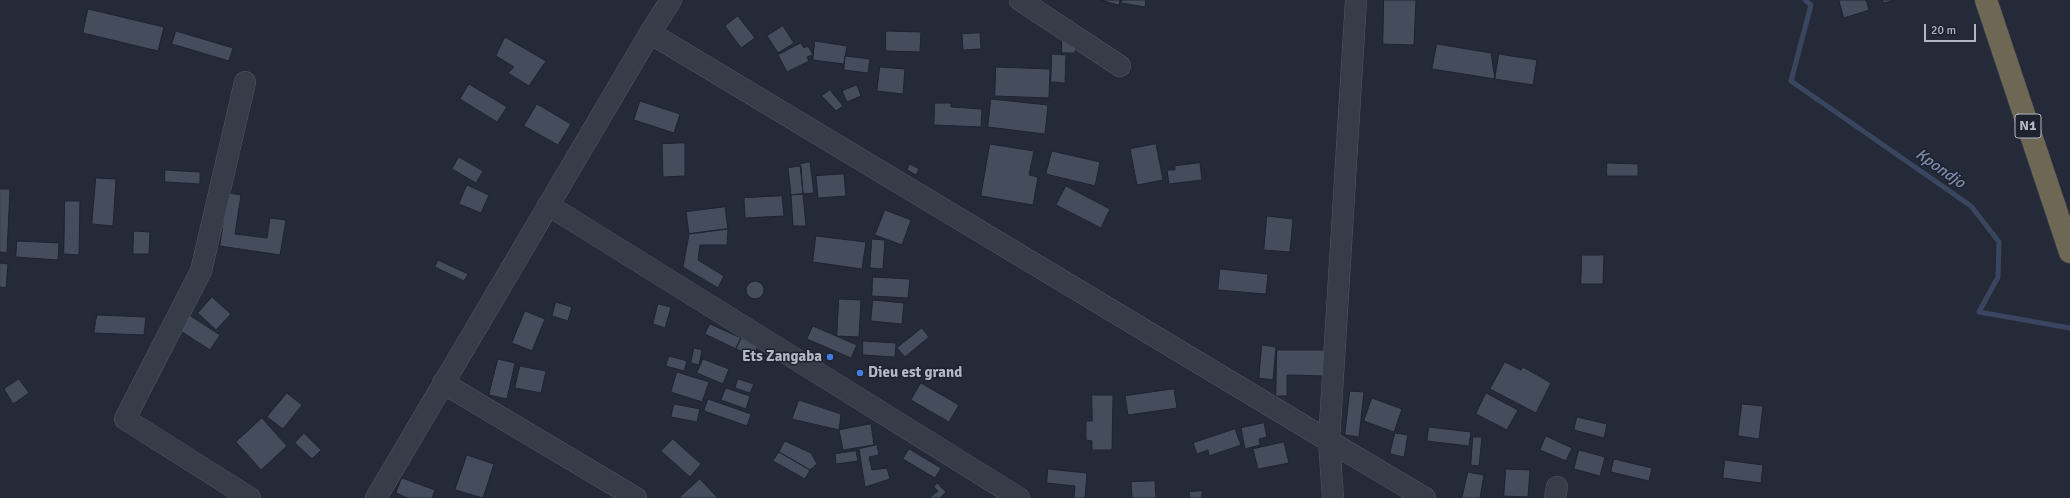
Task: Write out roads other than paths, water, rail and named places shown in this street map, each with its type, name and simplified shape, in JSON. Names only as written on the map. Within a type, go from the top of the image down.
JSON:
[{"type":"highway","name":"N1","points":[[1986,0],[2070,252]]},
{"type":"street","points":[[376,498],[548,205],[671,0]]},
{"type":"street","points":[[1020,0],[1120,66]]},
{"type":"street","points":[[1333,498],[1329,441],[1356,0]]},
{"type":"street","points":[[650,33],[1425,498]]},
{"type":"street","points":[[245,82],[201,271],[125,419],[250,498]]},
{"type":"street","points":[[548,205],[1020,498]]},
{"type":"street","points":[[443,384],[636,498]]},
{"type":"waterway","name":"Kpondjo","points":[[1805,0],[1811,5],[1791,81],[1971,206],[1999,242],[1998,277],[1979,312],[2070,328]]},
{"type":"place","name":"Ets Zangaba","points":[[830,357]]},
{"type":"place","name":"Dieu est grand","points":[[860,373]]}]
